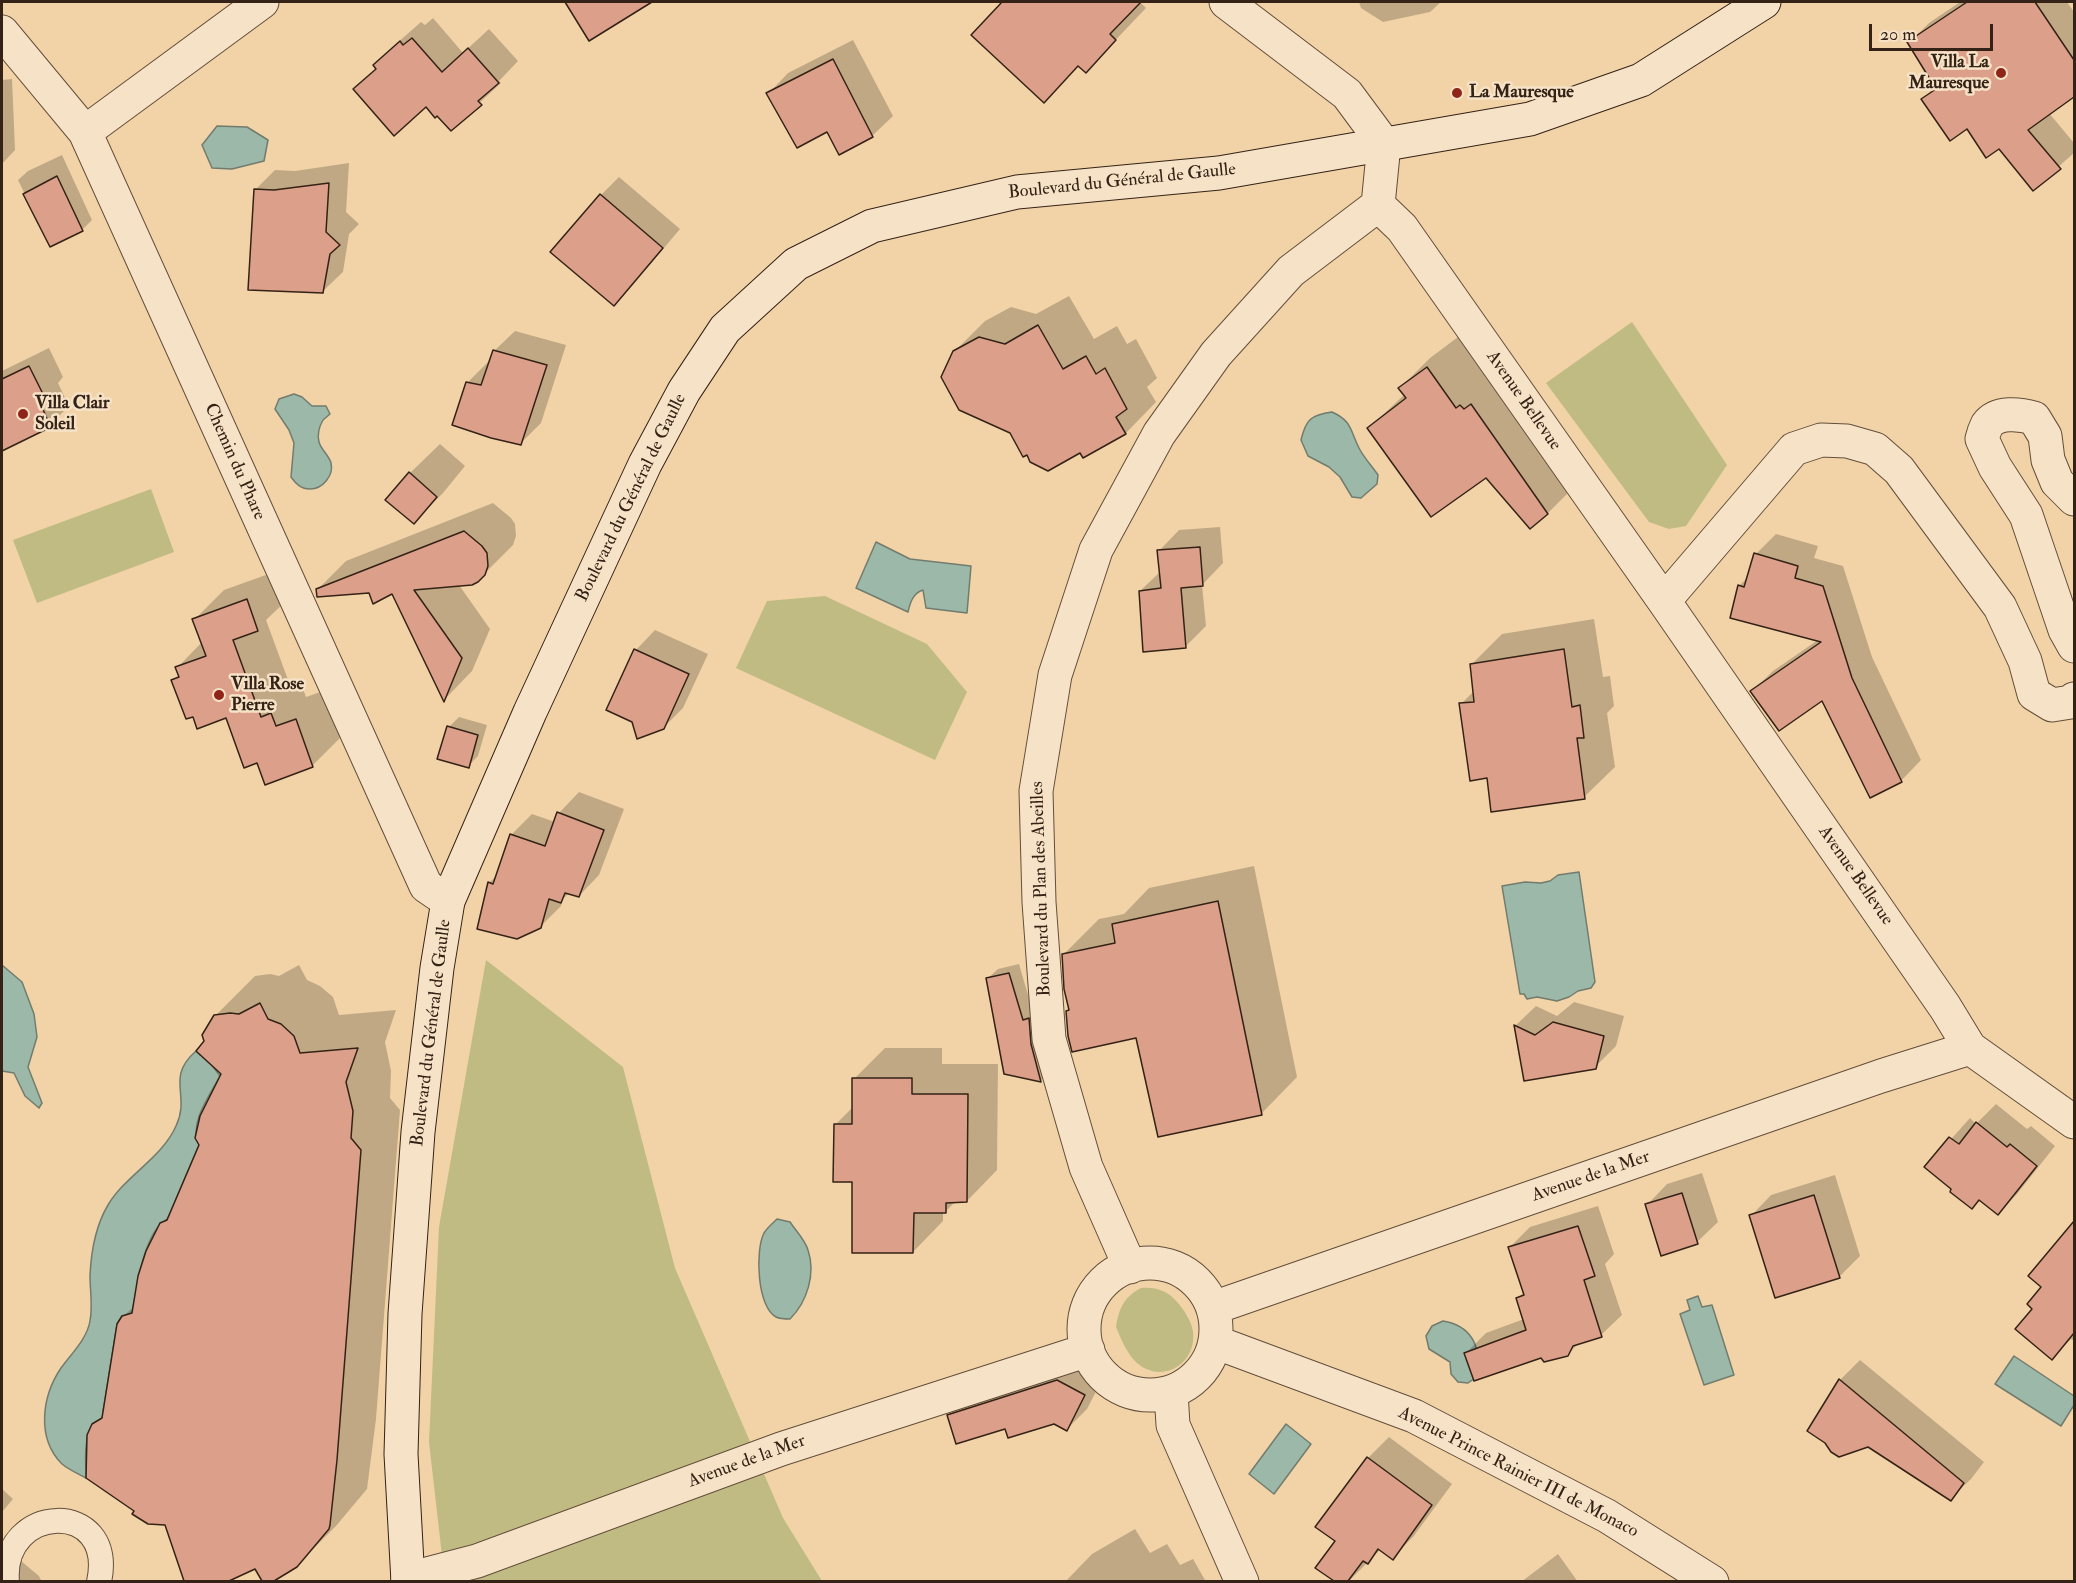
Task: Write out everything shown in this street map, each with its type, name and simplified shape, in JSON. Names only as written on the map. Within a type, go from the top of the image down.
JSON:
[{"type":"street","points":[[85,132],[262,2]]},
{"type":"street","points":[[1226,2],[1347,94],[1384,144],[1378,205]]},
{"type":"street","name":"Boulevard du Général de Gaulle","points":[[408,1580],[401,1454],[405,1314],[418,1132],[437,968],[448,902],[530,712],[645,464],[684,391],[725,329],[796,264],[872,226],[1017,192],[1220,173],[1530,119],[1641,80],[1764,2]]},
{"type":"street","name":"Chemin du Phare","points":[[2,32],[85,132],[426,886],[448,902]]},
{"type":"street","name":"Avenue Bellevue","points":[[1378,205],[1402,228],[1664,601],[1945,1007],[1970,1048],[2074,1122]]},
{"type":"street","name":"Boulevard du Plan des Abeilles","points":[[1130,1267],[1086,1167],[1049,1039],[1039,902],[1036,791],[1055,675],[1096,550],[1159,434],[1216,354],[1290,271],[1378,205]]},
{"type":"street","points":[[2074,499],[2057,482],[2048,460],[2045,436],[2034,418],[2018,413],[2002,416],[1988,424],[1982,440],[1995,467],[2026,515],[2065,630],[2074,646]]},
{"type":"street","points":[[1664,601],[1794,449],[1821,440],[1847,441],[1875,449],[1899,470],[2000,608],[2025,661],[2034,694],[2052,705],[2072,702],[2074,699]]},
{"type":"street","name":"Avenue de la Mer","points":[[1213,1308],[1881,1076],[1970,1048]]},
{"type":"street","points":[[1150,1263],[1170,1266],[1188,1275],[1203,1290],[1213,1308],[1216,1325],[1215,1342],[1206,1364],[1191,1381],[1171,1392],[1150,1395],[1130,1392],[1112,1383],[1097,1369],[1088,1350],[1084,1330],[1087,1309],[1097,1291],[1111,1276],[1130,1267],[1150,1263]]},
{"type":"street","name":"Avenue Prince Rainier III de Monaco","points":[[1215,1342],[1414,1416],[1607,1516],[1712,1581]]},
{"type":"street","name":"Avenue de la Mer","points":[[408,1580],[477,1561],[781,1449],[1088,1350]]},
{"type":"street","points":[[1171,1392],[1173,1425],[1242,1581]]},
{"type":"lane","points":[[7,1581],[5,1562],[10,1547],[19,1533],[33,1524],[49,1520],[65,1521],[80,1527],[92,1538],[100,1553],[102,1570],[99,1581]]},
{"type":"shaded area","points":[[217,126],[247,127],[268,140],[264,161],[232,169],[212,168],[202,145]]},
{"type":"shaded area","points":[[1632,322],[1727,465],[1686,526],[1669,529],[1649,522],[1546,383]]},
{"type":"shaded area","points":[[294,394],[302,397],[312,406],[326,406],[330,414],[323,420],[318,436],[320,445],[329,457],[331,472],[323,484],[315,488],[301,487],[291,477],[294,443],[289,430],[275,409],[279,399]]},
{"type":"shaded area","points":[[1332,412],[1347,423],[1361,452],[1378,475],[1377,484],[1361,498],[1352,497],[1340,477],[1329,467],[1308,456],[1301,440],[1310,419]]},
{"type":"shaded area","points":[[151,489],[174,552],[37,603],[13,540]]},
{"type":"shaded area","points":[[876,542],[910,559],[971,566],[967,613],[926,608],[923,590],[914,596],[908,612],[856,588]]},
{"type":"shaded area","points":[[825,596],[927,644],[967,692],[935,760],[736,668],[767,601]]},
{"type":"shaded area","points":[[1579,872],[1595,982],[1591,988],[1578,991],[1557,1001],[1537,997],[1527,999],[1524,994],[1520,994],[1502,886],[1525,882],[1541,883],[1550,881],[1558,875]]},
{"type":"shaded area","points":[[486,960],[623,1067],[675,1268],[783,1518],[822,1581],[445,1582],[429,1442],[439,1227]]},
{"type":"shaded area","points":[[2,965],[22,982],[34,1014],[37,1037],[28,1067],[42,1103],[39,1108],[25,1096],[14,1073],[2,1071]]},
{"type":"shaded area","points":[[196,1051],[200,1055],[203,1053],[220,1076],[198,1119],[196,1137],[199,1145],[167,1220],[159,1226],[147,1248],[132,1314],[122,1316],[117,1324],[102,1418],[91,1430],[86,1445],[86,1478],[62,1464],[48,1442],[45,1417],[49,1391],[61,1368],[88,1328],[91,1310],[92,1258],[97,1230],[104,1213],[115,1195],[170,1137],[180,1115],[182,1070]]},
{"type":"shaded area","points":[[777,1219],[790,1222],[805,1243],[810,1259],[810,1278],[805,1296],[790,1319],[776,1317],[770,1311],[761,1291],[759,1252],[761,1241],[765,1231]]},
{"type":"shaded area","points":[[1141,1288],[1157,1289],[1170,1295],[1183,1309],[1191,1324],[1193,1344],[1189,1354],[1182,1363],[1164,1372],[1144,1368],[1134,1360],[1116,1327],[1123,1304],[1130,1295]]},
{"type":"shaded area","points":[[1698,1296],[1702,1307],[1712,1305],[1734,1375],[1704,1385],[1680,1314],[1690,1310],[1687,1300]]},
{"type":"shaded area","points":[[1443,1321],[1462,1328],[1473,1340],[1478,1356],[1478,1376],[1468,1383],[1458,1382],[1451,1374],[1450,1362],[1429,1349],[1426,1336],[1432,1326]]},
{"type":"shaded area","points":[[2014,1356],[2074,1396],[2074,1405],[2061,1426],[1995,1384]]},
{"type":"shaded area","points":[[1286,1424],[1311,1444],[1274,1494],[1249,1474]]},
{"type":"building","points":[[565,2],[652,2],[589,41]]},
{"type":"building","points":[[1002,2],[1141,2],[1110,34],[1116,40],[1086,73],[1078,66],[1044,103],[971,35]]},
{"type":"building","name":"Villa La Mauresque","points":[[1967,2],[2035,2],[2074,60],[2074,97],[2028,130],[2061,169],[2033,191],[1999,149],[1986,158],[1967,129],[1950,141],[1921,99],[1936,89],[1907,42]]},
{"type":"building","points":[[412,38],[442,72],[468,48],[499,83],[478,101],[482,105],[451,131],[426,107],[394,136],[353,89],[376,69],[373,65],[400,41],[403,45]]},
{"type":"building","points":[[833,59],[873,137],[839,155],[827,132],[797,148],[766,93]]},
{"type":"building","points":[[57,176],[83,231],[50,247],[23,194]]},
{"type":"building","points":[[329,183],[326,232],[340,245],[330,254],[323,293],[248,290],[254,189],[274,190]]},
{"type":"building","points":[[600,194],[663,248],[614,306],[550,252]]},
{"type":"building","points":[[1038,325],[1063,369],[1086,356],[1096,374],[1105,368],[1127,409],[1116,417],[1126,434],[1083,458],[1080,453],[1048,471],[1030,462],[1027,455],[1023,457],[1010,433],[959,410],[941,377],[953,351],[979,337],[1005,344]]},
{"type":"building","points":[[493,350],[547,365],[521,445],[452,425],[466,382],[481,385]]},
{"type":"building","name":"Villa Clair Soleil","points":[[29,366],[45,398],[39,401],[51,427],[2,451],[2,379]]},
{"type":"building","points":[[1427,367],[1456,408],[1460,405],[1464,409],[1471,404],[1548,514],[1530,529],[1486,478],[1431,517],[1367,428],[1406,398],[1398,388]]},
{"type":"building","points":[[409,472],[437,497],[414,524],[385,500]]},
{"type":"building","points":[[464,531],[487,553],[488,566],[485,575],[472,585],[414,590],[462,658],[444,702],[392,594],[373,604],[369,593],[317,597],[316,589]]},
{"type":"building","points":[[1200,547],[1203,586],[1181,588],[1186,648],[1143,652],[1139,591],[1161,588],[1157,550]]},
{"type":"building","points":[[1754,553],[1798,566],[1795,578],[1823,586],[1852,678],[1902,782],[1870,798],[1822,701],[1779,731],[1750,691],[1821,642],[1730,618],[1738,585],[1744,587]]},
{"type":"building","name":"Villa Rose Pierre","points":[[247,599],[258,631],[233,640],[261,717],[271,713],[276,726],[296,719],[313,767],[265,785],[257,763],[244,768],[226,718],[197,729],[193,717],[186,719],[171,680],[179,677],[175,667],[206,656],[192,619]]},
{"type":"building","points":[[634,649],[689,674],[664,729],[637,739],[632,722],[606,710]]},
{"type":"building","points":[[1564,649],[1572,707],[1580,705],[1584,738],[1577,738],[1585,799],[1491,812],[1487,778],[1470,781],[1459,703],[1474,702],[1470,664]]},
{"type":"building","points":[[447,726],[478,735],[469,768],[437,759]]},
{"type":"building","points":[[557,812],[604,830],[579,897],[565,893],[561,903],[549,899],[541,928],[517,939],[477,929],[488,882],[493,884],[510,834],[545,846]]},
{"type":"building","points":[[1218,901],[1262,1115],[1158,1137],[1136,1038],[1072,1052],[1068,1036],[1066,1011],[1069,1010],[1064,989],[1062,954],[1115,943],[1112,924]]},
{"type":"building","points":[[1009,973],[1023,1020],[1029,1018],[1031,1044],[1041,1082],[1004,1074],[986,978]]},
{"type":"building","points":[[260,1003],[268,1019],[281,1024],[294,1036],[300,1053],[358,1048],[346,1082],[353,1111],[351,1138],[361,1150],[330,1525],[297,1567],[274,1581],[262,1581],[255,1569],[229,1581],[184,1581],[165,1525],[148,1524],[132,1514],[134,1511],[86,1478],[87,1435],[92,1424],[102,1418],[117,1324],[122,1316],[132,1313],[138,1276],[146,1251],[160,1223],[167,1220],[199,1145],[195,1138],[200,1116],[221,1074],[196,1051],[204,1041],[202,1035],[214,1015],[239,1014]]},
{"type":"building","points":[[1553,1022],[1604,1036],[1596,1069],[1524,1081],[1514,1025],[1535,1035]]},
{"type":"building","points":[[852,1078],[912,1078],[912,1094],[968,1094],[967,1202],[946,1203],[946,1213],[914,1213],[913,1253],[852,1253],[852,1182],[833,1182],[834,1124],[852,1124]]},
{"type":"building","points":[[1976,1122],[2007,1147],[2010,1144],[2037,1166],[1998,1215],[1979,1200],[1972,1209],[1924,1167],[1949,1137],[1959,1144]]},
{"type":"building","points":[[1682,1193],[1698,1244],[1661,1256],[1645,1204]]},
{"type":"building","points":[[1814,1195],[1840,1278],[1775,1298],[1749,1215]]},
{"type":"building","points":[[2074,1221],[2074,1333],[2052,1360],[2015,1329],[2032,1309],[2027,1304],[2041,1287],[2028,1276]]},
{"type":"building","points":[[1578,1226],[1595,1276],[1584,1280],[1602,1337],[1573,1346],[1568,1356],[1544,1362],[1541,1358],[1474,1381],[1464,1353],[1526,1330],[1516,1298],[1524,1295],[1508,1247]]},
{"type":"building","points":[[1839,1379],[1964,1483],[1951,1501],[1868,1447],[1839,1457],[1831,1452],[1825,1443],[1807,1431]]},
{"type":"building","points":[[1057,1380],[1085,1395],[1067,1431],[1054,1424],[1008,1438],[1005,1429],[956,1444],[947,1415]]},
{"type":"building","points":[[1367,1457],[1432,1505],[1393,1560],[1378,1549],[1368,1564],[1363,1561],[1348,1581],[1334,1581],[1315,1568],[1335,1541],[1315,1527]]},
{"type":"place","name":"Villa La Mauresque","points":[[2001,73]]},
{"type":"place","name":"La Mauresque","points":[[1457,93]]},
{"type":"place","name":"Villa Clair Soleil","points":[[23,414]]},
{"type":"place","name":"Villa Rose Pierre","points":[[219,695]]}]
